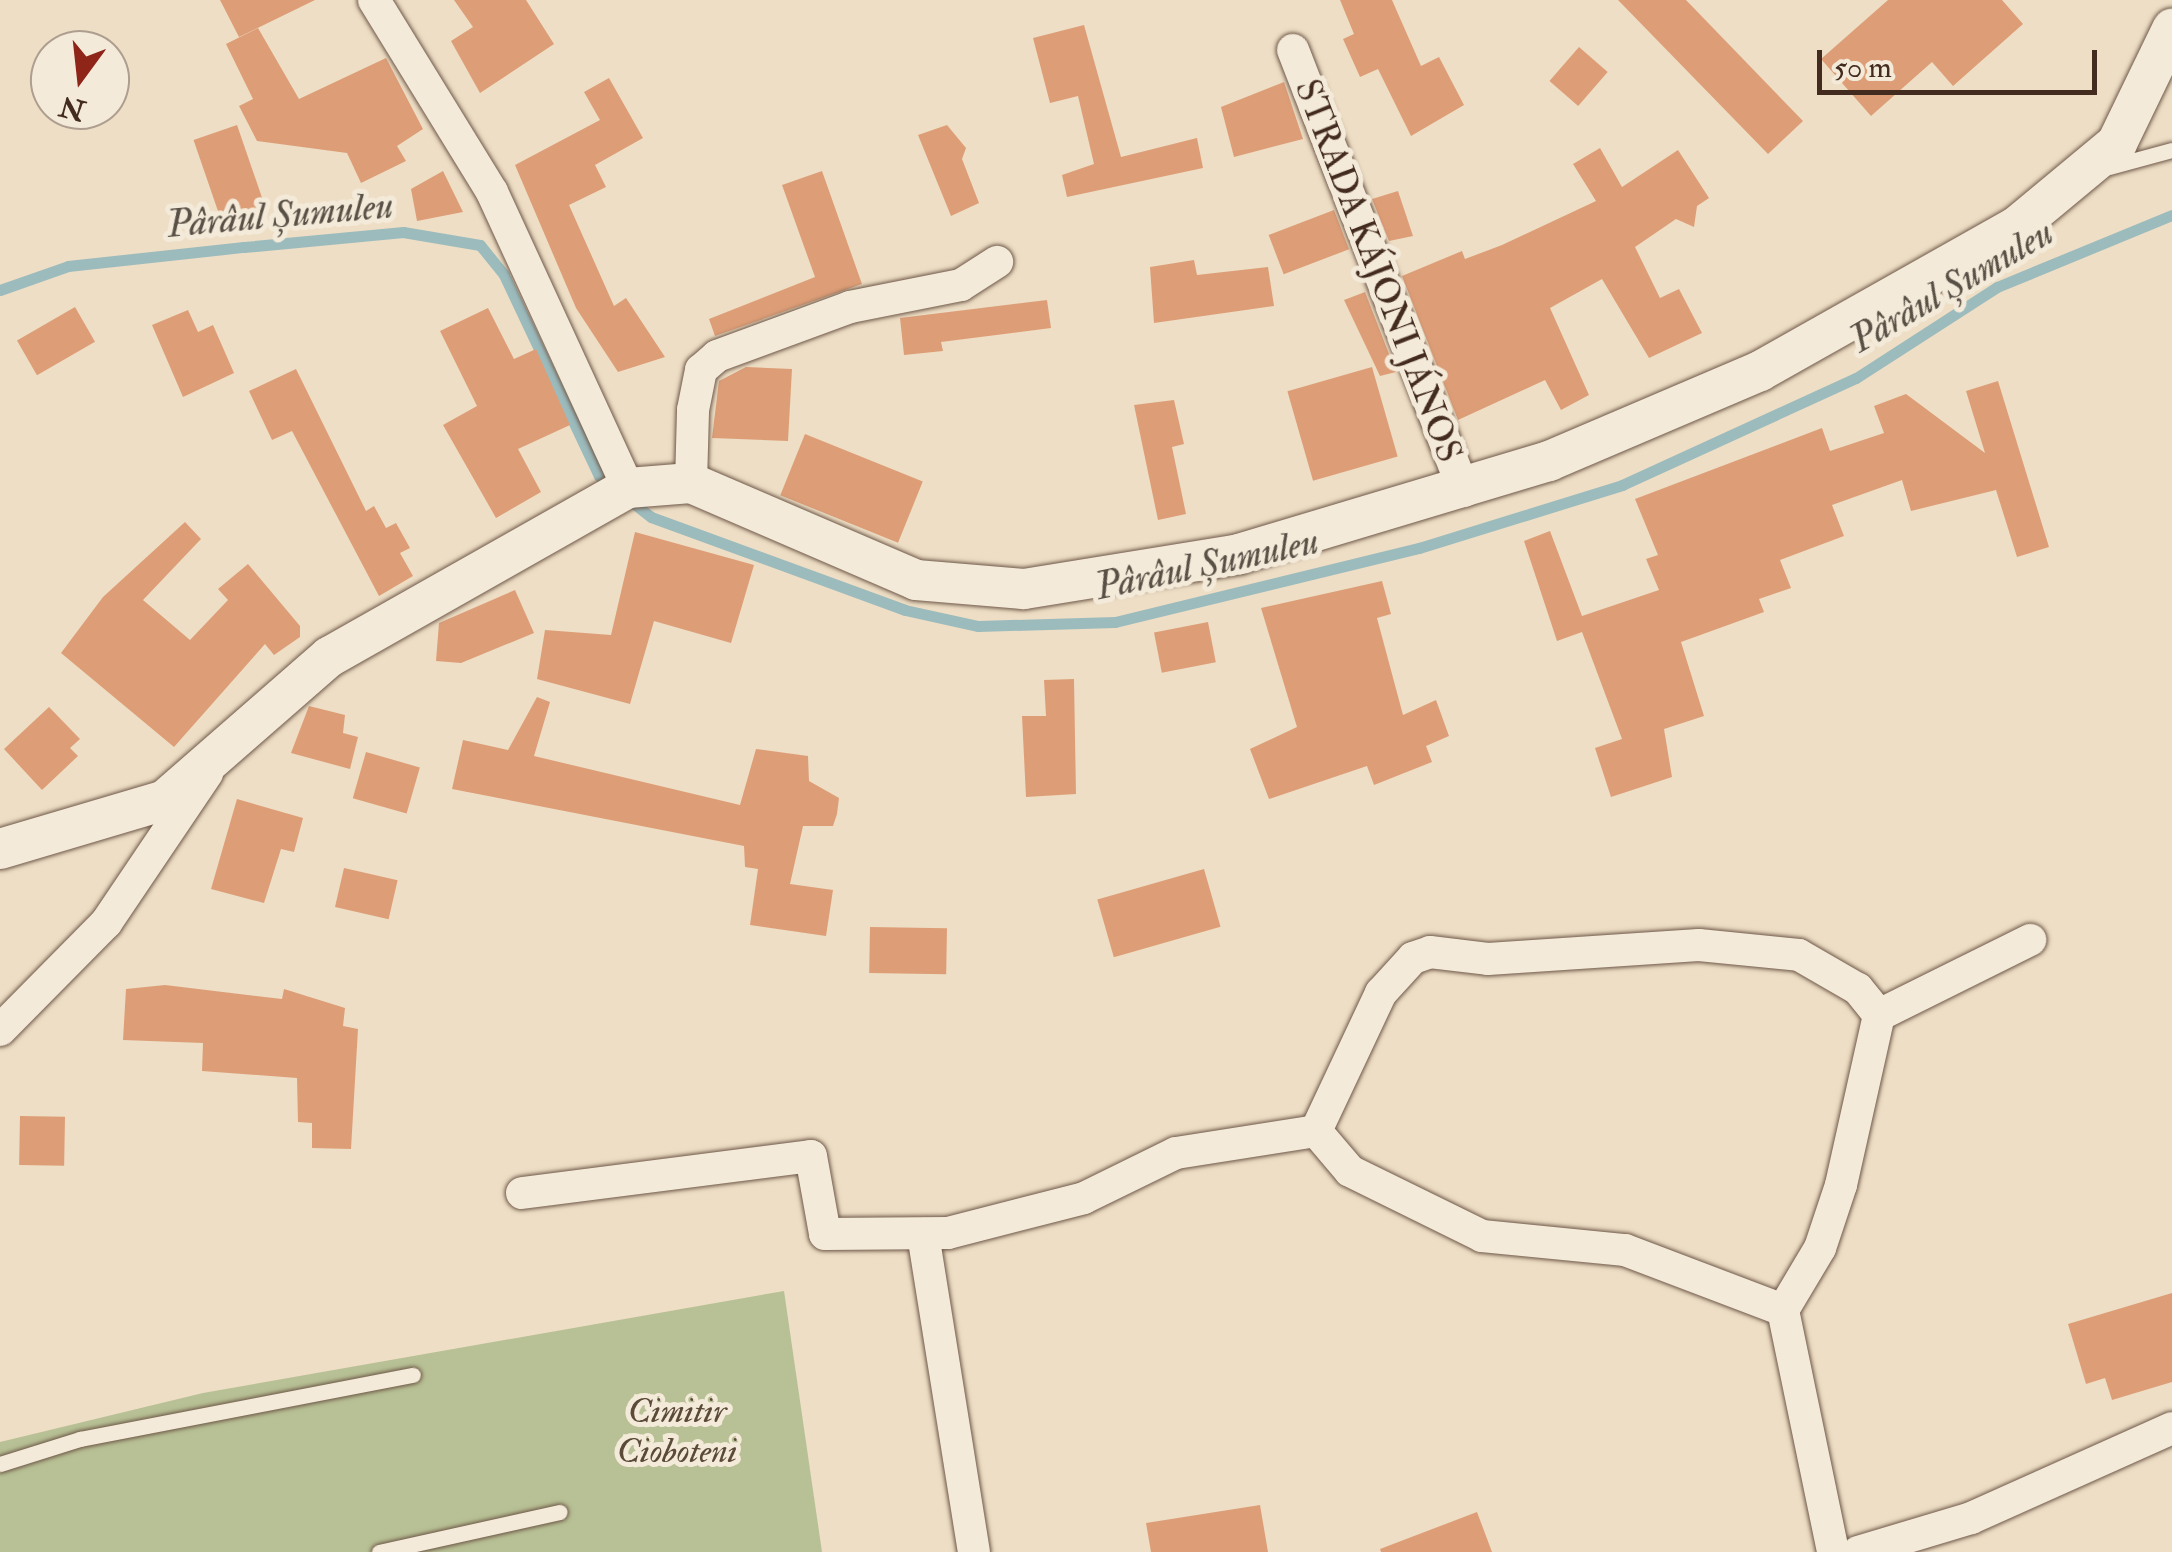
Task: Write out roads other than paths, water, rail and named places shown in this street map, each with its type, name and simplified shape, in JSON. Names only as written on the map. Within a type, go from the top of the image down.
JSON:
[{"type":"street","points":[[374,0],[492,192],[619,496]]},
{"type":"street","name":"STRADA KÁJONI JÁNOS","points":[[0,849],[118,819],[165,800],[212,765],[329,657],[619,496],[691,484],[916,580],[1024,590],[1239,554],[1464,492],[1657,416],[1853,323],[1976,255],[2086,174],[2140,108],[2172,29]]},
{"type":"street","name":"STRADA KÁJONI JÁNOS","points":[[1293,50],[1464,492]]},
{"type":"street","points":[[691,484],[692,410],[701,370],[717,356],[850,307],[961,285],[997,262]]},
{"type":"street","name":"STRADA KÁJONI JÁNOS","points":[[0,1030],[106,923],[212,765]]},
{"type":"street","points":[[1879,1015],[2030,940]]},
{"type":"street","points":[[1316,1131],[1381,993],[1413,958],[1430,952],[1488,959],[1699,945],[1799,955],[1858,989],[1879,1015]]},
{"type":"street","points":[[1833,1552],[1783,1310],[1820,1248],[1841,1185],[1879,1015]]},
{"type":"street","points":[[522,1193],[811,1156],[825,1234],[924,1234],[1084,1198],[1176,1153],[1316,1131]]},
{"type":"street","points":[[1316,1131],[1350,1171],[1482,1236],[1625,1250],[1783,1310]]},
{"type":"street","points":[[924,1234],[974,1552]]},
{"type":"street","points":[[1858,1552],[1971,1518],[2172,1428]]},
{"type":"lane","points":[[2086,174],[2172,150]]},
{"type":"lane","points":[[0,1464],[80,1439],[413,1374]]},
{"type":"lane","points":[[379,1552],[560,1512]]},
{"type":"waterway","name":"Pârâul Șumuleu","points":[[628,499],[651,517],[905,610],[978,626],[1115,622],[1419,548],[1622,485],[1856,378],[1997,287],[2172,215]]},
{"type":"waterway","name":"Pârâul Șumuleu","points":[[0,290],[68,266],[403,232],[480,245],[504,275],[599,476],[613,487]]},
{"type":"park label","name":"Cimitir Cioboteni","points":[[677,1431]]}]
